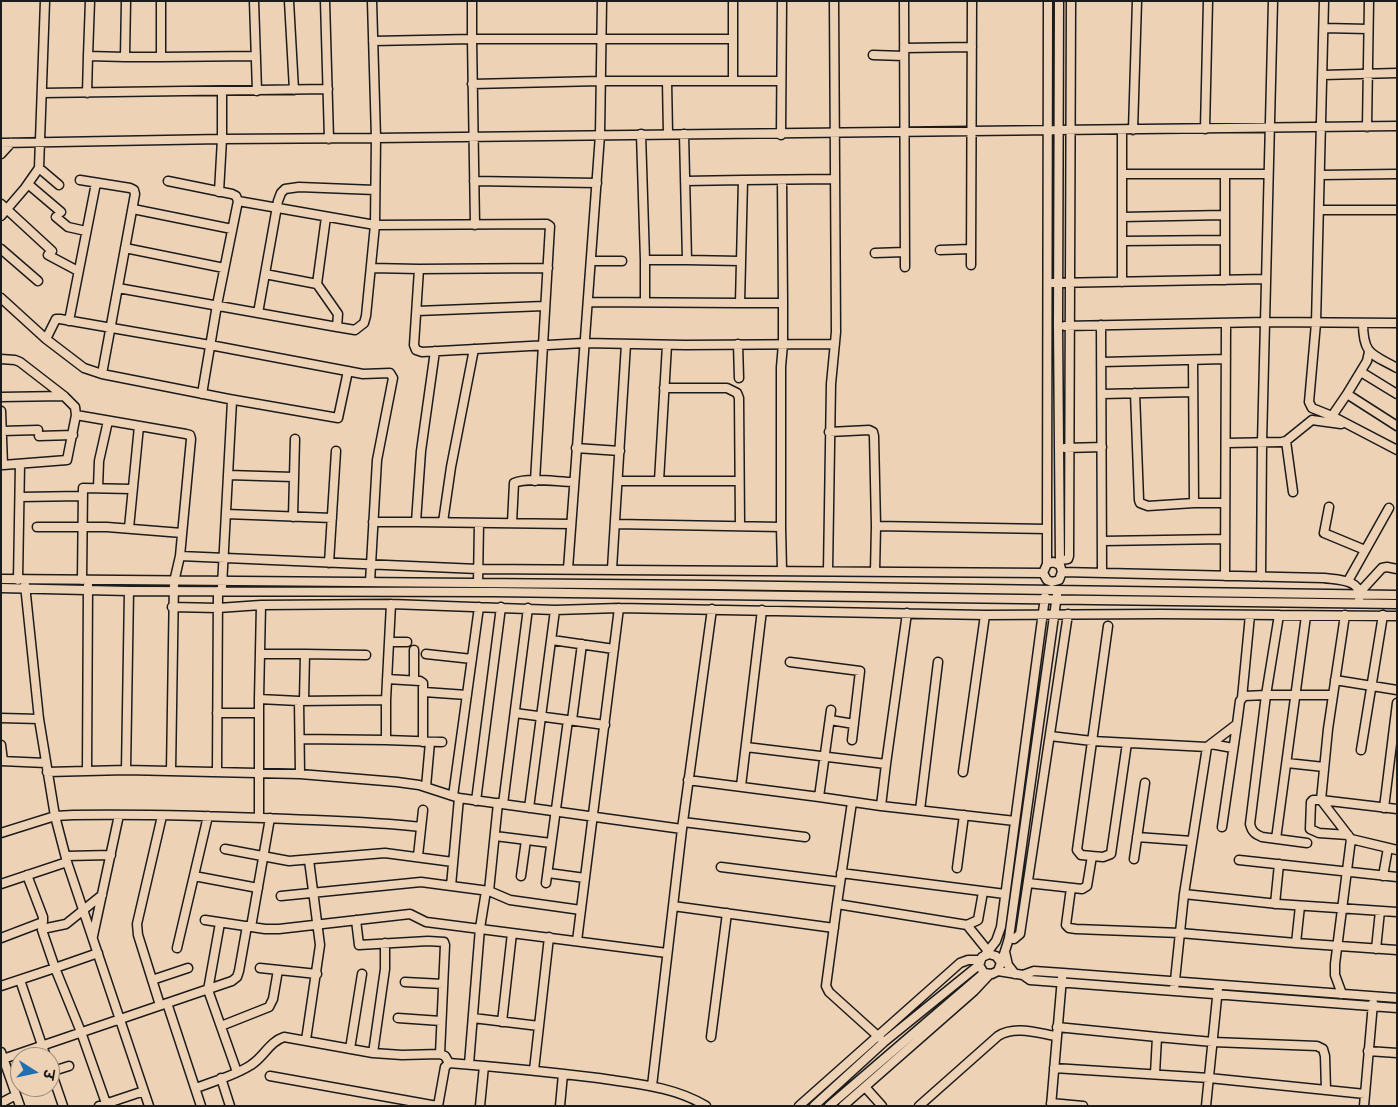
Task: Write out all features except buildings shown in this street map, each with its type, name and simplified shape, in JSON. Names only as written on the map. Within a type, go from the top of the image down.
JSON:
[{"type":"street","points":[[1,216],[4,206],[28,184],[39,168],[45,1]]},
{"type":"street","points":[[87,93],[90,1]]},
{"type":"street","points":[[125,57],[126,1]]},
{"type":"street","points":[[161,1],[161,57]]},
{"type":"street","points":[[254,1],[257,91]]},
{"type":"street","points":[[289,1],[294,90]]},
{"type":"street","points":[[326,1],[329,139]]},
{"type":"street","points":[[118,288],[355,330],[364,322],[372,268],[375,226],[376,138],[372,1]]},
{"type":"street","points":[[472,1],[475,225]]},
{"type":"street","points":[[568,569],[600,135],[602,1]]},
{"type":"street","points":[[733,1],[733,81]]},
{"type":"street","points":[[781,135],[782,1]]},
{"type":"street","points":[[828,571],[829,432],[831,375],[836,332],[834,1]]},
{"type":"street","points":[[904,1],[905,267]]},
{"type":"street","points":[[970,265],[972,1]]},
{"type":"street","points":[[814,1106],[884,1042],[983,958],[996,941],[1001,927],[1046,590],[1048,1]]},
{"type":"street","points":[[998,971],[1009,938],[1055,615],[1060,566],[1058,448],[1059,1]]},
{"type":"street","points":[[1060,566],[1069,556],[1071,1]]},
{"type":"street","points":[[1133,130],[1137,1]]},
{"type":"street","points":[[1204,128],[1208,1]]},
{"type":"street","points":[[1261,577],[1262,443],[1273,1]]},
{"type":"street","points":[[1324,1],[1316,323],[1309,402],[1312,408],[1332,416],[1397,450]]},
{"type":"street","points":[[1367,126],[1369,1]]},
{"type":"street","points":[[1324,28],[1368,29]]},
{"type":"street","points":[[373,41],[472,38],[733,39]]},
{"type":"street","points":[[873,55],[972,47]]},
{"type":"street","points":[[88,56],[256,56]]},
{"type":"street","points":[[1323,75],[1397,73]]},
{"type":"street","points":[[472,84],[600,81],[781,81]]},
{"type":"street","points":[[666,81],[668,134]]},
{"type":"street","points":[[42,93],[222,92],[328,89]]},
{"type":"street","points":[[219,192],[222,92]]},
{"type":"street","points":[[1,143],[1397,126]]},
{"type":"street","points":[[1122,130],[1122,282]]},
{"type":"street","points":[[641,134],[646,302]]},
{"type":"street","points":[[684,134],[687,260]]},
{"type":"street","points":[[1,154],[11,143]]},
{"type":"street","points":[[39,168],[59,185]]},
{"type":"street","points":[[1122,174],[1268,174]]},
{"type":"street","points":[[1225,174],[1225,280]]},
{"type":"street","points":[[1320,175],[1397,174]]},
{"type":"street","points":[[685,181],[834,179]]},
{"type":"street","points":[[80,180],[134,190],[102,374]]},
{"type":"street","points":[[168,180],[232,194],[236,196],[238,201],[217,305],[202,394]]},
{"type":"street","points":[[740,303],[743,180]]},
{"type":"street","points":[[782,180],[782,570]]},
{"type":"street","points":[[474,182],[597,184]]},
{"type":"street","points":[[69,321],[96,183]]},
{"type":"street","points":[[28,184],[68,228],[86,231]]},
{"type":"street","points":[[258,314],[280,193],[291,187],[375,190]]},
{"type":"street","points":[[238,201],[375,226],[547,224],[550,226],[534,481]]},
{"type":"street","points":[[4,206],[50,253],[78,271]]},
{"type":"street","points":[[132,209],[232,229]]},
{"type":"street","points":[[1319,210],[1397,210]]},
{"type":"street","points":[[1122,216],[1224,216]]},
{"type":"street","points":[[326,217],[317,284],[338,314],[337,327]]},
{"type":"street","points":[[1122,240],[1224,240]]},
{"type":"street","points":[[125,248],[224,268]]},
{"type":"street","points":[[1,249],[38,281]]},
{"type":"street","points":[[940,250],[971,250]]},
{"type":"street","points":[[874,253],[905,252]]},
{"type":"street","points":[[645,260],[740,261]]},
{"type":"street","points":[[591,261],[622,261]]},
{"type":"street","points":[[372,268],[548,268]]},
{"type":"street","points":[[419,269],[414,345],[416,350],[435,352],[584,343],[667,345],[835,344]]},
{"type":"street","points":[[265,274],[317,284]]},
{"type":"street","points":[[1047,283],[1266,279]]},
{"type":"street","points":[[1,298],[46,339],[84,368],[102,374],[338,418],[348,371]]},
{"type":"street","points":[[588,302],[783,303]]},
{"type":"street","points":[[417,311],[544,306]]},
{"type":"street","points":[[46,339],[56,319],[348,371],[368,374],[390,373],[392,375],[377,460],[370,582]]},
{"type":"street","points":[[1058,326],[1266,322],[1397,324]]},
{"type":"street","points":[[1363,323],[1364,342],[1369,352],[1397,368]]},
{"type":"street","points":[[1225,576],[1226,324]]},
{"type":"street","points":[[1101,325],[1102,572]]},
{"type":"street","points":[[612,569],[626,344]]},
{"type":"street","points":[[738,344],[739,378]]},
{"type":"street","points":[[659,481],[667,345]]},
{"type":"street","points":[[443,522],[451,467],[474,349]]},
{"type":"street","points":[[416,522],[421,451],[435,352]]},
{"type":"street","points":[[1332,416],[1361,372],[1369,352]]},
{"type":"street","points":[[1102,362],[1226,359]]},
{"type":"street","points":[[1,360],[20,362],[64,396],[75,407],[76,415],[67,460],[2,465],[1,411]]},
{"type":"street","points":[[1193,360],[1194,503]]},
{"type":"street","points":[[1361,372],[1397,394]]},
{"type":"street","points":[[664,388],[727,388],[737,393],[739,398],[740,526]]},
{"type":"street","points":[[1102,394],[1193,392]]},
{"type":"street","points":[[1135,393],[1140,503],[1148,506],[1225,503]]},
{"type":"street","points":[[1347,394],[1397,426]]},
{"type":"street","points":[[1,398],[64,396]]},
{"type":"street","points":[[217,772],[218,608],[224,559],[232,401],[228,399]]},
{"type":"street","points":[[76,415],[190,435],[180,556],[174,582],[172,607],[171,771]]},
{"type":"street","points":[[98,488],[99,461],[108,420]]},
{"type":"street","points":[[1226,443],[1276,443],[1286,440],[1312,420],[1350,426]]},
{"type":"street","points":[[129,528],[138,426]]},
{"type":"street","points":[[829,432],[869,430],[873,432],[876,526],[875,572]]},
{"type":"street","points":[[2,431],[72,435]]},
{"type":"street","points":[[1,437],[2,431]]},
{"type":"street","points":[[293,517],[295,440]]},
{"type":"street","points":[[1286,440],[1293,492]]},
{"type":"street","points":[[1058,448],[1102,447]]},
{"type":"street","points":[[576,448],[620,451]]},
{"type":"street","points":[[329,562],[336,451]]},
{"type":"street","points":[[20,464],[22,580],[25,589],[39,719],[55,816],[66,859],[149,1106]]},
{"type":"street","points":[[228,475],[293,478]]},
{"type":"street","points":[[512,524],[514,484],[517,482],[534,481],[574,482]]},
{"type":"street","points":[[618,481],[740,481]]},
{"type":"street","points":[[88,770],[88,590],[85,580],[82,527],[83,488],[132,489]]},
{"type":"street","points":[[20,497],[82,496]]},
{"type":"street","points":[[1329,507],[1324,534],[1365,550]]},
{"type":"street","points":[[1348,581],[1389,508]]},
{"type":"street","points":[[226,514],[332,518]]},
{"type":"street","points":[[373,522],[571,524]]},
{"type":"street","points":[[478,523],[478,583]]},
{"type":"street","points":[[615,524],[782,526]]},
{"type":"street","points":[[876,526],[1047,529]]},
{"type":"street","points":[[37,527],[129,528],[182,533]]},
{"type":"street","points":[[1103,541],[1225,539]]},
{"type":"street","points":[[180,556],[478,568],[782,570],[1045,577],[1052,582],[1059,580]]},
{"type":"street","points":[[1047,564],[1053,562],[1060,566],[1102,572],[1324,578],[1348,581],[1357,588],[1359,593],[1356,615]]},
{"type":"street","points":[[1359,593],[1382,568],[1397,569]]},
{"type":"street","points":[[1,579],[174,582],[547,583],[1397,594]]},
{"type":"street","points":[[326,582],[326,591]]},
{"type":"street","points":[[465,592],[466,583]]},
{"type":"street","points":[[547,583],[547,593]]},
{"type":"street","points":[[711,585],[711,596]]},
{"type":"street","points":[[1,588],[129,591],[536,592],[711,596],[1397,604]]},
{"type":"street","points":[[126,770],[129,591]]},
{"type":"street","points":[[255,591],[258,605],[260,654],[259,818]]},
{"type":"street","points":[[469,1064],[480,928],[488,891],[531,608],[536,592]]},
{"type":"street","points":[[1262,592],[1262,602]]},
{"type":"street","points":[[172,607],[218,608],[258,605],[391,604],[555,610],[619,608],[985,615],[1397,616]]},
{"type":"street","points":[[386,740],[391,604]]},
{"type":"street","points":[[451,886],[456,797],[479,607]]},
{"type":"street","points":[[476,800],[501,607]]},
{"type":"street","points":[[577,941],[619,608]]},
{"type":"street","points":[[652,1086],[688,780],[712,609]]},
{"type":"street","points":[[529,808],[555,610]]},
{"type":"street","points":[[741,786],[762,610]]},
{"type":"street","points":[[881,806],[907,613]]},
{"type":"street","points":[[1009,938],[1014,939],[1020,934],[1068,614]]},
{"type":"street","points":[[963,772],[985,615]]},
{"type":"street","points":[[1222,828],[1242,698],[1250,615]]},
{"type":"street","points":[[1279,615],[1266,695],[1250,824],[1255,835],[1307,843]]},
{"type":"street","points":[[1342,994],[1335,975],[1349,837],[1321,800],[1335,680],[1345,615]]},
{"type":"street","points":[[1361,750],[1383,615]]},
{"type":"street","points":[[1276,839],[1306,616]]},
{"type":"street","points":[[1108,626],[1077,850],[1081,854],[1109,856],[1112,850],[1127,743]]},
{"type":"street","points":[[552,640],[614,648]]},
{"type":"street","points":[[389,642],[407,642]]},
{"type":"street","points":[[546,883],[582,644]]},
{"type":"street","points":[[414,650],[414,680]]},
{"type":"street","points":[[260,654],[366,655]]},
{"type":"street","points":[[300,774],[301,700],[305,654]]},
{"type":"street","points":[[426,654],[472,659]]},
{"type":"street","points":[[790,662],[860,670],[852,740]]},
{"type":"street","points":[[920,810],[938,662]]},
{"type":"street","points":[[387,679],[414,680],[423,683],[427,742],[426,787]]},
{"type":"street","points":[[1335,680],[1397,690]]},
{"type":"street","points":[[424,692],[467,695]]},
{"type":"street","points":[[1242,698],[1266,695],[1333,696]]},
{"type":"street","points":[[259,699],[386,700]]},
{"type":"street","points":[[1384,808],[1397,703]]},
{"type":"street","points":[[819,796],[831,710]]},
{"type":"street","points":[[216,713],[260,713]]},
{"type":"street","points":[[515,713],[605,725]]},
{"type":"street","points":[[1,718],[39,719]]},
{"type":"street","points":[[830,720],[854,724]]},
{"type":"street","points":[[1174,990],[1184,894],[1209,745],[1237,724]]},
{"type":"street","points":[[1050,736],[1092,741],[1209,745],[1233,748]]},
{"type":"street","points":[[300,739],[442,742]]},
{"type":"street","points":[[1,745],[2,761],[46,768],[300,774],[408,783],[456,797],[556,812],[805,837]]},
{"type":"street","points":[[746,747],[886,764]]},
{"type":"street","points":[[1287,763],[1324,767]]},
{"type":"street","points":[[688,780],[819,796],[881,806],[1014,821]]},
{"type":"street","points":[[1134,859],[1145,783]]},
{"type":"street","points":[[1397,809],[1313,800],[1311,802],[1310,830],[1349,837],[1397,850]]},
{"type":"street","points":[[852,802],[826,986],[829,992],[884,1042]]},
{"type":"street","points":[[418,856],[424,810]]},
{"type":"street","points":[[93,938],[119,815]]},
{"type":"street","points":[[1,833],[55,816],[119,815],[270,818],[382,823],[421,827]]},
{"type":"street","points":[[162,816],[138,924],[138,935],[152,980],[164,1004],[201,1106]]},
{"type":"street","points":[[177,948],[208,816]]},
{"type":"street","points":[[957,868],[964,816]]},
{"type":"street","points":[[10,1073],[3,1061],[42,1045],[208,990],[232,981],[237,977],[258,888],[270,818]]},
{"type":"street","points":[[495,836],[551,844]]},
{"type":"street","points":[[1137,837],[1192,841]]},
{"type":"street","points":[[521,876],[526,840]]},
{"type":"street","points":[[1383,876],[1388,848]]},
{"type":"street","points":[[225,849],[289,861],[385,853],[453,862]]},
{"type":"street","points":[[1,884],[66,859],[111,855]]},
{"type":"street","points":[[1028,883],[1082,889],[1087,886],[1092,856]]},
{"type":"street","points":[[306,1040],[320,945],[309,860]]},
{"type":"street","points":[[1239,860],[1397,877]]},
{"type":"street","points":[[1275,904],[1279,864]]},
{"type":"street","points":[[721,867],[840,882]]},
{"type":"street","points":[[548,873],[586,878]]},
{"type":"street","points":[[841,874],[1005,894]]},
{"type":"street","points":[[1,938],[42,922],[42,917],[27,875]]},
{"type":"street","points":[[194,876],[258,888]]},
{"type":"street","points":[[281,896],[413,882],[488,891],[510,900],[581,910]]},
{"type":"street","points":[[1071,888],[1066,921],[1066,925],[1069,928],[1180,933],[1397,950]]},
{"type":"street","points":[[837,904],[967,925],[978,920],[983,892]]},
{"type":"street","points":[[1184,894],[1275,904],[1397,912]]},
{"type":"street","points":[[102,895],[66,924],[44,929],[55,968],[81,1032],[104,1105],[144,1091]]},
{"type":"street","points":[[673,906],[834,928]]},
{"type":"street","points":[[1296,943],[1300,906]]},
{"type":"street","points":[[1376,949],[1380,911]]},
{"type":"street","points":[[711,1037],[727,913]]},
{"type":"street","points":[[205,920],[278,929],[410,914],[426,922],[667,953]]},
{"type":"street","points":[[356,920],[359,945],[428,940],[444,942],[440,1054]]},
{"type":"street","points":[[220,923],[208,990],[237,1072]]},
{"type":"street","points":[[842,1106],[974,991],[986,974],[983,958],[967,925]]},
{"type":"street","points":[[502,1022],[512,933]]},
{"type":"street","points":[[534,1070],[549,937]]},
{"type":"street","points":[[373,1053],[386,943]]},
{"type":"street","points":[[1005,952],[1008,965],[1030,980],[1062,977],[1175,980],[1397,998]]},
{"type":"street","points":[[1,986],[98,954]]},
{"type":"street","points":[[799,1106],[960,963],[996,956],[1000,961]]},
{"type":"street","points":[[152,980],[188,968]]},
{"type":"street","points":[[260,968],[317,974]]},
{"type":"street","points":[[221,1026],[269,1007],[274,999],[278,970]]},
{"type":"street","points":[[829,1106],[986,974],[995,974],[998,971],[1019,974]]},
{"type":"street","points":[[350,1049],[362,974]]},
{"type":"street","points":[[1062,977],[1174,990],[1397,1008]]},
{"type":"street","points":[[1062,977],[1051,1104],[1083,1106]]},
{"type":"street","points":[[20,980],[42,1045]]},
{"type":"street","points":[[405,982],[443,984]]},
{"type":"street","points":[[1206,1106],[1219,984]]},
{"type":"street","points":[[1364,1106],[1374,996]]},
{"type":"street","points":[[398,1018],[441,1021]]},
{"type":"street","points":[[473,1018],[539,1026]]},
{"type":"street","points":[[1057,1027],[1213,1042],[1317,1046],[1323,1048],[1326,1056],[1326,1090]]},
{"type":"street","points":[[919,1106],[1005,1031],[1013,1030],[1056,1036]]},
{"type":"street","points":[[1155,1074],[1157,1036]]},
{"type":"street","points":[[196,1088],[237,1072],[260,1058],[276,1040],[284,1037],[373,1053],[402,1055],[440,1054],[445,1056],[450,1063]]},
{"type":"street","points":[[1368,1051],[1397,1053]]},
{"type":"street","points":[[270,1076],[437,1106],[445,1067],[450,1063],[469,1064],[534,1070],[652,1086],[682,1094],[706,1106]]},
{"type":"street","points":[[60,1068],[69,1066]]},
{"type":"street","points":[[480,1106],[484,1066]]},
{"type":"street","points":[[1054,1068],[1209,1078],[1365,1094]]},
{"type":"street","points":[[560,1106],[563,1074]]},
{"type":"street","points":[[221,1078],[230,1106]]},
{"type":"street","points":[[864,1086],[882,1106]]},
{"type":"street","points":[[1,1103],[12,1097]]}]
